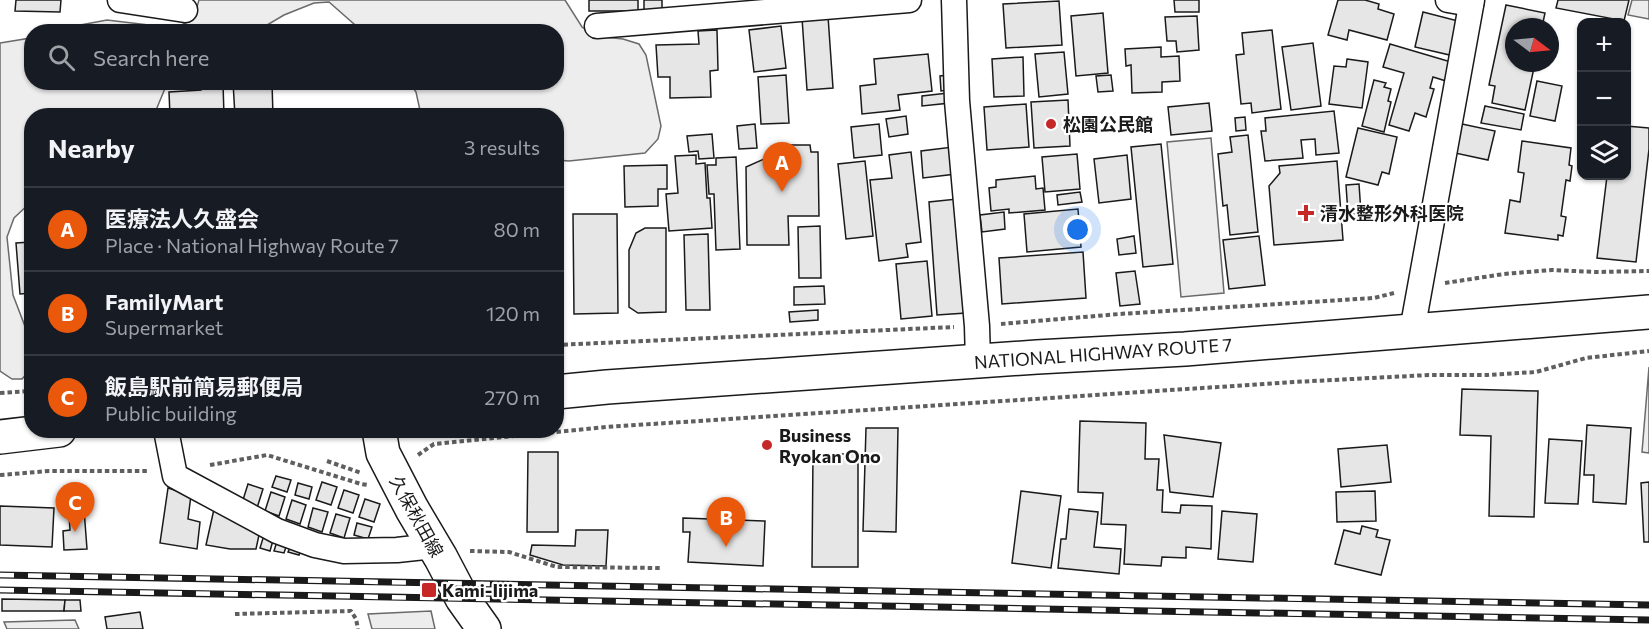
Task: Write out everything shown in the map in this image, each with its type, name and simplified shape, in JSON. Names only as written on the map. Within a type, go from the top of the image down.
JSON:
[{"type":"main road","name":"NATIONAL HIGHWAY ROUTE 7","points":[[564,391],[978,361],[1185,349],[1649,312]]},
{"type":"main road","points":[[0,436],[24,434]]},
{"type":"main road","name":"久保秋田線","points":[[380,438],[383,453],[381,473],[412,509],[462,598],[484,629]]},
{"type":"street","points":[[120,0],[185,10]]},
{"type":"street","points":[[597,26],[909,0]]},
{"type":"street","points":[[954,0],[957,101],[977,326],[978,361]]},
{"type":"street","points":[[1412,331],[1464,1]]},
{"type":"street","points":[[168,438],[175,476],[277,531],[315,545],[344,551],[435,548]]},
{"type":"path","points":[[564,345],[977,326],[1119,314],[1374,298],[1420,286],[1504,274],[1543,271],[1649,271]]},
{"type":"path","points":[[564,431],[1294,382],[1536,372],[1586,358],[1649,351]]},
{"type":"path","points":[[0,393],[24,392]]},
{"type":"path","points":[[327,461],[381,473],[434,444],[494,438]]},
{"type":"path","points":[[435,548],[509,552],[557,567],[660,568]]},
{"type":"path","points":[[235,614],[351,611],[356,618],[358,629]]},
{"type":"shaded area","points":[[199,0],[565,0],[582,27],[595,36],[623,39],[639,44],[646,55],[661,126],[658,139],[645,153],[564,161],[564,108],[419,108],[415,90],[564,90],[564,24],[354,24],[329,2],[314,3],[269,24],[184,24],[193,20]]},
{"type":"shaded area","points":[[1632,0],[1649,0],[1649,19],[1628,15]]},
{"type":"shaded area","points":[[107,20],[140,24],[86,24]]},
{"type":"shaded area","points":[[24,39],[24,90],[164,90],[157,108],[24,108],[24,209],[14,218],[7,237],[13,295],[24,324],[24,377],[22,379],[12,379],[0,371],[0,43]]},
{"type":"shaded area","points":[[1211,138],[1224,293],[1181,297],[1167,142]]},
{"type":"shaded area","points":[[1649,367],[1649,453],[1642,452]]},
{"type":"shaded area","points":[[431,611],[435,629],[372,629],[368,614]]},
{"type":"shaded area","points":[[75,620],[79,629],[7,629],[4,622]]},
{"type":"building","points":[[16,0],[61,0],[60,12],[15,11]]},
{"type":"building","points":[[589,0],[638,0],[638,11],[589,11]]},
{"type":"building","points":[[644,0],[662,0],[662,12],[644,13]]},
{"type":"building","points":[[1174,0],[1199,0],[1199,12],[1175,12]]},
{"type":"building","points":[[1338,0],[1365,0],[1379,4],[1378,9],[1394,14],[1387,40],[1349,30],[1347,40],[1328,35]]},
{"type":"building","points":[[1558,0],[1629,0],[1625,18],[1608,18],[1556,8]]},
{"type":"building","points":[[1059,1],[1062,45],[1006,48],[1003,4]]},
{"type":"building","points":[[1506,5],[1545,13],[1544,18],[1505,18],[1505,72],[1533,72],[1525,110],[1492,103],[1495,86],[1489,85]]},
{"type":"building","points":[[1423,12],[1462,22],[1454,56],[1415,47]]},
{"type":"building","points":[[1103,13],[1108,73],[1076,76],[1071,16]]},
{"type":"building","points":[[828,16],[833,88],[807,90],[802,18]]},
{"type":"building","points":[[1197,16],[1199,50],[1177,52],[1176,41],[1167,41],[1165,17]]},
{"type":"building","points":[[781,26],[786,68],[754,72],[749,30]]},
{"type":"building","points":[[717,30],[718,70],[710,71],[711,97],[670,98],[670,77],[658,77],[656,45],[699,44],[698,31]]},
{"type":"building","points":[[1272,30],[1281,109],[1252,113],[1251,103],[1241,104],[1236,55],[1244,54],[1242,33]]},
{"type":"building","points":[[1313,43],[1321,106],[1291,110],[1282,47]]},
{"type":"building","points":[[1390,44],[1451,62],[1446,81],[1433,77],[1430,88],[1434,89],[1426,117],[1415,113],[1409,131],[1389,125],[1404,73],[1383,67]]},
{"type":"building","points":[[1161,47],[1161,57],[1179,56],[1180,81],[1162,82],[1162,92],[1132,93],[1131,65],[1126,66],[1125,49]]},
{"type":"building","points":[[1064,52],[1068,94],[1039,97],[1035,54]]},
{"type":"building","points":[[928,54],[932,91],[898,95],[900,110],[862,114],[860,86],[876,84],[874,59]]},
{"type":"building","points":[[1023,57],[1024,96],[994,97],[992,59]]},
{"type":"building","points":[[1347,59],[1368,62],[1362,108],[1329,104],[1334,66],[1346,67]]},
{"type":"building","points":[[786,75],[789,123],[761,124],[758,77]]},
{"type":"building","points":[[948,75],[949,90],[941,91],[940,76]]},
{"type":"building","points":[[1111,75],[1113,91],[1098,92],[1096,76]]},
{"type":"building","points":[[1374,80],[1386,83],[1384,87],[1391,89],[1388,101],[1391,102],[1384,132],[1362,126]]},
{"type":"building","points":[[1537,81],[1562,86],[1555,121],[1530,116]]},
{"type":"building","points":[[223,90],[224,108],[170,108],[169,92]]},
{"type":"building","points":[[233,90],[272,90],[273,108],[235,108]]},
{"type":"building","points":[[948,93],[950,103],[922,106],[922,96]]},
{"type":"building","name":"松園公民館","points":[[1068,100],[1070,146],[1034,148],[1031,102]]},
{"type":"building","points":[[1209,103],[1212,131],[1171,135],[1168,107]]},
{"type":"building","points":[[1026,104],[1029,147],[987,150],[984,107]]},
{"type":"building","points":[[1485,106],[1524,114],[1521,130],[1481,123]]},
{"type":"building","points":[[1334,111],[1339,153],[1316,155],[1315,139],[1301,140],[1303,158],[1265,161],[1261,131],[1266,131],[1265,118]]},
{"type":"building","points":[[906,116],[908,134],[889,137],[886,119]]},
{"type":"building","points":[[1245,117],[1246,130],[1236,131],[1235,118]]},
{"type":"building","points":[[755,124],[757,148],[739,149],[737,126]]},
{"type":"building","points":[[879,124],[882,155],[854,158],[851,127]]},
{"type":"building","points":[[1462,124],[1495,131],[1488,160],[1455,153]]},
{"type":"building","points":[[1631,126],[1649,128],[1649,149],[1636,262],[1597,258],[1607,180],[1631,180]]},
{"type":"building","points":[[1358,128],[1397,137],[1389,174],[1382,172],[1378,185],[1346,177]]},
{"type":"building","points":[[712,134],[714,158],[699,159],[698,151],[689,152],[687,136]]},
{"type":"building","points":[[1248,135],[1258,232],[1230,235],[1227,205],[1223,206],[1218,154],[1232,152],[1230,137]]},
{"type":"building","points":[[1522,141],[1571,148],[1570,181],[1566,180],[1561,216],[1566,217],[1563,236],[1558,235],[1558,240],[1505,233],[1510,200],[1520,202],[1524,173],[1518,172]]},
{"type":"building","points":[[1161,144],[1173,264],[1143,267],[1131,147]]},
{"type":"building","points":[[786,145],[810,145],[811,152],[818,152],[819,216],[788,216],[789,245],[747,245],[746,167],[773,155],[786,155]]},
{"type":"building","points":[[953,147],[956,174],[923,178],[921,151]]},
{"type":"building","points":[[911,152],[921,242],[906,244],[908,257],[879,261],[870,180],[892,178],[889,155]]},
{"type":"building","points":[[1077,154],[1080,189],[1045,192],[1042,157]]},
{"type":"building","points":[[696,155],[696,164],[705,163],[712,228],[669,231],[666,194],[678,193],[675,156]]},
{"type":"building","points":[[1127,155],[1131,199],[1099,203],[1094,159]]},
{"type":"building","points":[[736,157],[740,249],[716,250],[714,194],[709,194],[707,165],[716,165],[716,158]]},
{"type":"building","points":[[865,161],[873,236],[846,239],[838,164]]},
{"type":"building","name":"清水整形外科医院","points":[[1337,161],[1343,240],[1274,245],[1269,186],[1280,173],[1279,166]]},
{"type":"building","points":[[667,165],[667,189],[658,189],[658,206],[625,207],[624,166]]},
{"type":"building","points":[[1035,176],[1036,189],[1043,188],[1045,210],[1009,213],[1009,209],[991,211],[989,188],[996,187],[996,180]]},
{"type":"building","points":[[1359,184],[1361,213],[1348,214],[1346,185]]},
{"type":"building","points":[[1080,192],[1082,202],[1058,205],[1057,195]]},
{"type":"building","points":[[957,199],[966,313],[937,315],[929,202]]},
{"type":"building","points":[[1078,209],[1081,247],[1027,252],[1024,214]]},
{"type":"building","points":[[1004,212],[1005,229],[982,232],[980,215]]},
{"type":"building","points":[[573,214],[617,214],[618,313],[574,314]]},
{"type":"building","points":[[820,226],[821,278],[799,278],[798,227]]},
{"type":"building","points":[[645,228],[666,228],[666,312],[638,313],[629,307],[629,250],[636,233]]},
{"type":"building","points":[[708,234],[710,310],[686,310],[684,235]]},
{"type":"building","points":[[1134,236],[1136,253],[1119,255],[1117,239]]},
{"type":"building","points":[[1259,236],[1265,285],[1229,289],[1223,240]]},
{"type":"building","points":[[24,242],[24,294],[20,294],[16,243]]},
{"type":"building","points":[[1083,252],[1086,298],[1002,304],[999,258]]},
{"type":"building","points":[[927,261],[932,316],[901,319],[896,264]]},
{"type":"building","points":[[1135,271],[1140,304],[1120,306],[1116,273]]},
{"type":"building","points":[[824,286],[825,304],[794,305],[794,287]]},
{"type":"building","points":[[818,310],[818,320],[790,322],[789,312]]},
{"type":"building","points":[[1462,389],[1538,391],[1534,517],[1489,516],[1491,436],[1460,435]]},
{"type":"building","points":[[1080,421],[1146,423],[1145,459],[1159,459],[1157,490],[1163,490],[1162,512],[1180,513],[1181,505],[1212,506],[1211,549],[1186,547],[1186,558],[1162,557],[1161,566],[1124,564],[1126,525],[1101,524],[1103,493],[1078,492]]},
{"type":"building","points":[[1587,425],[1631,428],[1626,504],[1593,502],[1594,475],[1584,475]]},
{"type":"building","points":[[866,428],[898,428],[896,532],[863,531]]},
{"type":"building","points":[[1164,435],[1221,443],[1213,497],[1170,492]]},
{"type":"building","points":[[1549,439],[1582,441],[1578,504],[1545,503]]},
{"type":"building","points":[[1387,445],[1391,482],[1341,487],[1338,449]]},
{"type":"building","points":[[528,452],[558,452],[558,532],[527,532]]},
{"type":"building","points":[[813,454],[858,454],[858,567],[812,567]]},
{"type":"building","points":[[276,476],[291,480],[287,492],[272,487]]},
{"type":"building","points":[[322,482],[337,487],[331,505],[316,500]]},
{"type":"building","points":[[1649,482],[1649,542],[1644,542],[1641,483]]},
{"type":"building","points":[[298,483],[312,487],[309,499],[295,495]]},
{"type":"building","points":[[248,484],[263,489],[257,508],[242,503]]},
{"type":"building","points":[[168,488],[191,495],[188,519],[200,522],[197,549],[160,543]]},
{"type":"building","points":[[344,490],[359,495],[353,513],[338,508]]},
{"type":"building","points":[[1021,491],[1061,496],[1051,568],[1012,563]]},
{"type":"building","points":[[1375,491],[1376,521],[1337,522],[1336,492]]},
{"type":"building","points":[[271,492],[285,497],[279,516],[265,511]]},
{"type":"building","points":[[83,496],[87,549],[64,550],[63,531],[70,530],[68,497]]},
{"type":"building","points":[[365,499],[380,504],[374,522],[359,517]]},
{"type":"building","points":[[292,500],[306,505],[300,524],[286,519]]},
{"type":"building","points":[[0,506],[54,508],[52,547],[0,545]]},
{"type":"building","points":[[313,508],[328,512],[322,532],[308,527]]},
{"type":"building","points":[[214,509],[259,535],[256,549],[230,549],[206,545]]},
{"type":"building","points":[[1069,509],[1098,512],[1094,547],[1121,549],[1119,574],[1058,568],[1061,539],[1066,539]]},
{"type":"building","points":[[1222,511],[1257,514],[1253,562],[1218,559]]},
{"type":"building","points":[[336,514],[350,518],[344,538],[330,533]]},
{"type":"building","points":[[683,518],[765,521],[763,566],[688,562],[690,532],[683,532]]},
{"type":"building","points":[[357,523],[372,527],[368,539],[354,535]]},
{"type":"building","points":[[1362,526],[1378,530],[1376,537],[1390,540],[1381,575],[1335,564],[1344,530],[1360,534]]},
{"type":"building","points":[[576,530],[608,530],[606,566],[563,565],[530,555],[532,545],[575,546]]},
{"type":"building","points":[[264,535],[274,537],[270,551],[260,548]]},
{"type":"building","points":[[278,538],[288,541],[284,553],[274,551]]},
{"type":"building","points":[[292,544],[302,547],[299,555],[288,552]]},
{"type":"building","points":[[2,599],[65,600],[64,611],[2,611]]},
{"type":"building","points":[[65,600],[80,600],[81,611],[64,611]]},
{"type":"building","points":[[140,612],[143,629],[107,629],[105,617]]},
{"type":"railway","points":[[0,575],[1649,605]]},
{"type":"railway","points":[[0,590],[1649,620]]},
{"type":"place","name":"松園公民館","points":[[1051,124]]},
{"type":"place","name":"医療法人久盛会","points":[[782,192]]},
{"type":"place","name":"清水整形外科医院","points":[[1306,213]]},
{"type":"place","name":"Business Ryokan Ono","points":[[767,445]]},
{"type":"place","name":"飯島駅前簡易郵便局","points":[[75,532]]},
{"type":"place","name":"FamilyMart","points":[[726,547]]},
{"type":"place","name":"Kami-Iijima","points":[[429,590]]}]
